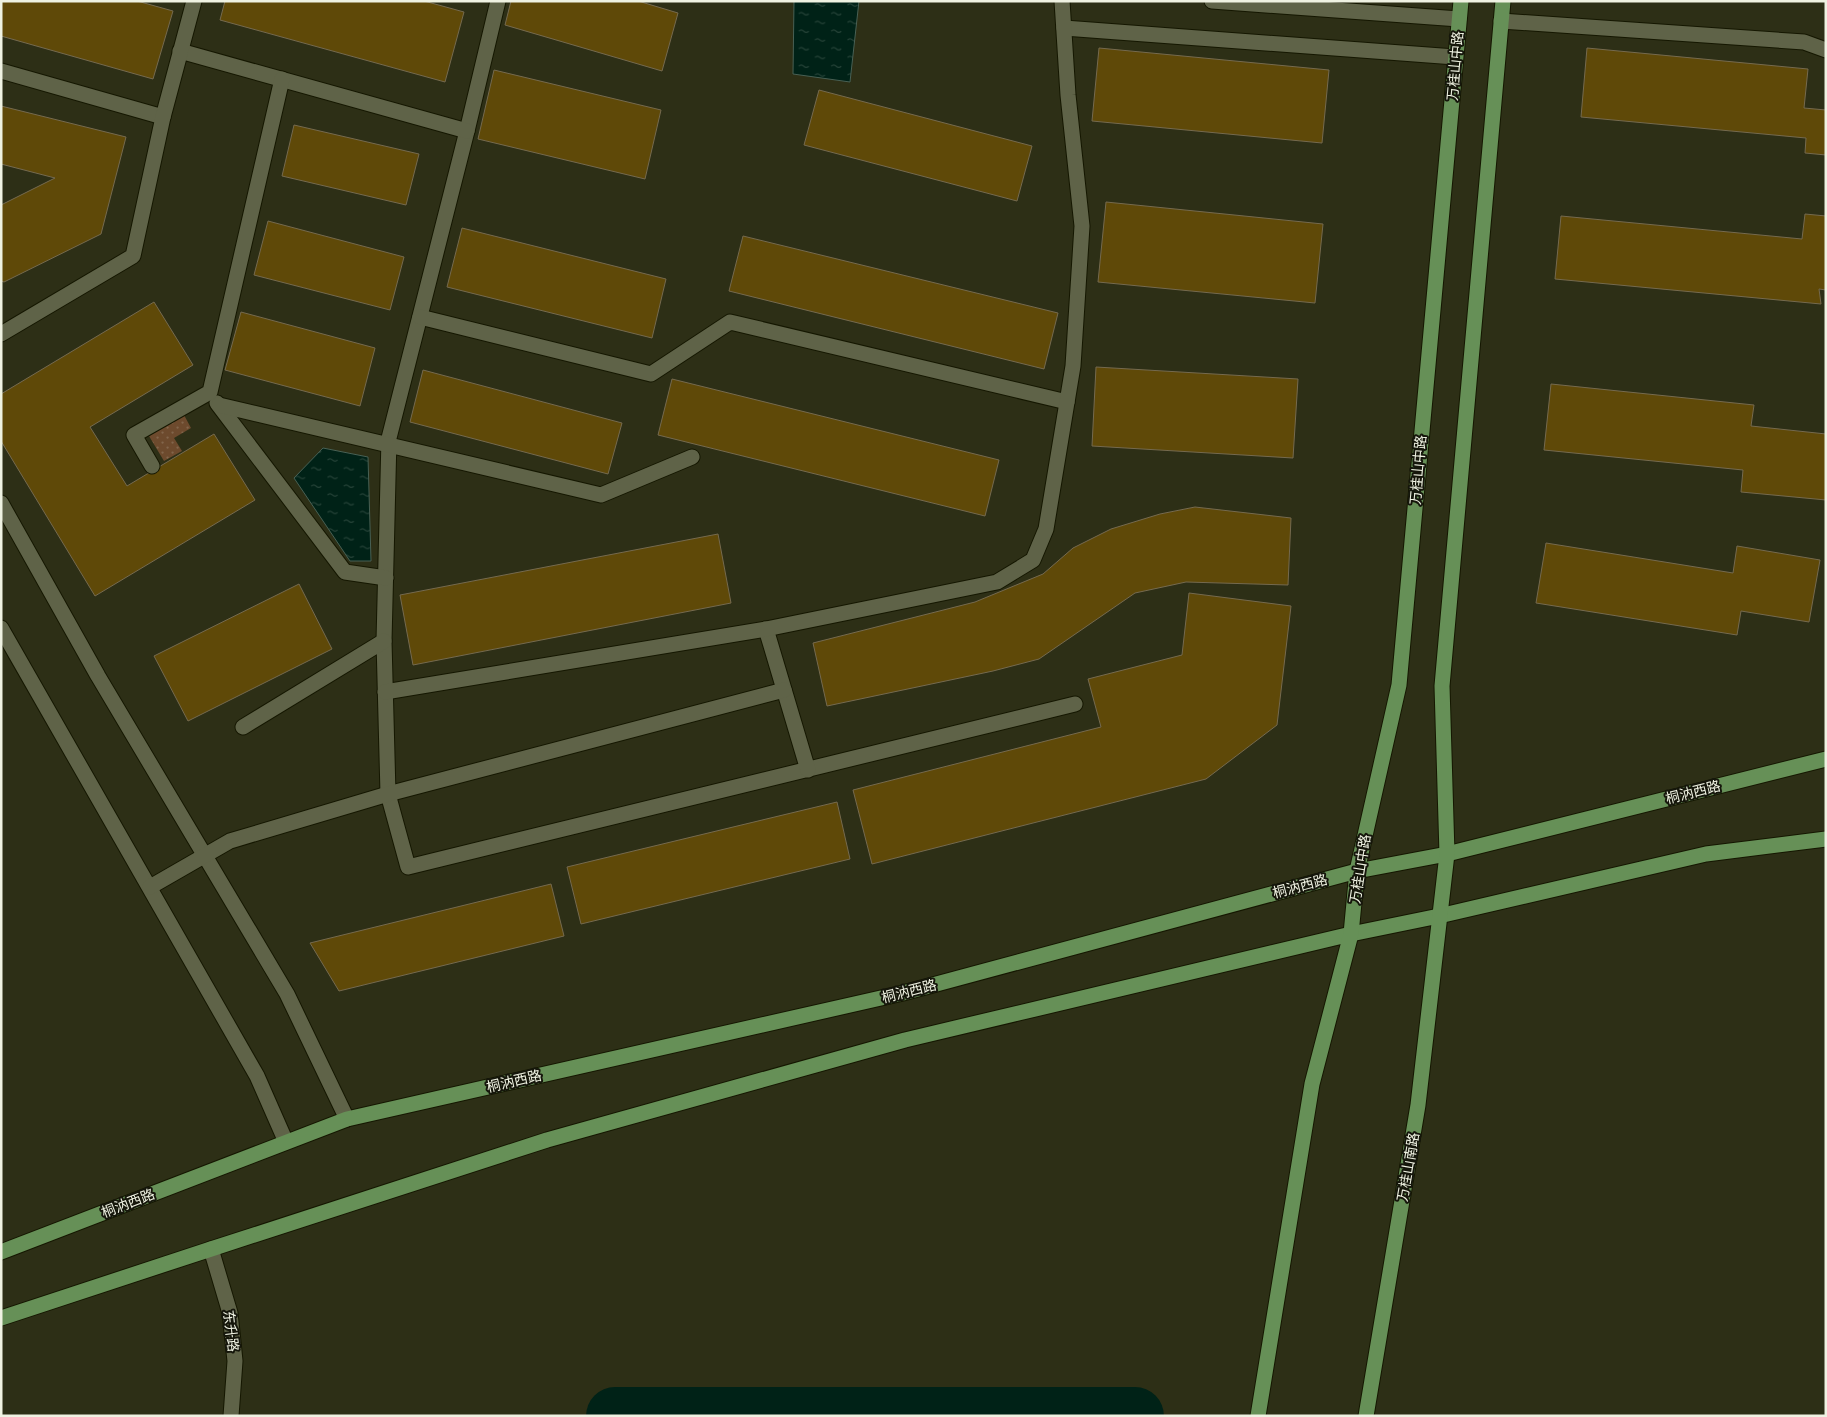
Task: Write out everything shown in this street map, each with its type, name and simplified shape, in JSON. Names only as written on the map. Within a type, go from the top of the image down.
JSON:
[{"type":"main road","name":"万桂山中路","points":[[1351,934],[1357,871],[1399,685],[1460,1]]},
{"type":"main road","points":[[1439,916],[1447,854],[1442,686],[1503,1]]},
{"type":"main road","name":"桐汭西路","points":[[1,1252],[347,1119],[903,993],[1357,871],[1447,854],[1826,759]]},
{"type":"main road","points":[[1,1318],[547,1140],[905,1040],[1351,934],[1439,916],[1706,854],[1826,839]]},
{"type":"main road","name":"万桂山南路","points":[[1366,1416],[1418,1105],[1439,916]]},
{"type":"main road","points":[[1258,1416],[1312,1084],[1351,934]]},
{"type":"street","points":[[1,334],[133,256],[163,117],[194,1]]},
{"type":"street","points":[[498,1],[389,438],[384,641],[388,794],[408,867],[1076,704]]},
{"type":"street","points":[[385,692],[766,629],[996,582],[1033,560],[1046,529],[1073,366],[1082,226],[1068,95],[1062,1]]},
{"type":"street","points":[[1212,1],[1459,19]]},
{"type":"street","points":[[1501,21],[1804,42],[1826,50]]},
{"type":"street","points":[[1064,28],[1456,57]]},
{"type":"street","points":[[180,51],[467,131]]},
{"type":"street","points":[[1,71],[163,117]]},
{"type":"street","points":[[152,466],[134,435],[210,392],[282,79]]},
{"type":"street","points":[[420,317],[651,374],[730,322],[1067,402]]},
{"type":"street","points":[[210,392],[345,572],[386,578]]},
{"type":"street","points":[[219,404],[601,495],[692,457]]},
{"type":"street","points":[[1,503],[98,676],[287,994],[347,1119]]},
{"type":"street","points":[[1,628],[257,1076],[286,1142]]},
{"type":"street","points":[[766,629],[808,770]]},
{"type":"street","points":[[243,727],[384,641]]},
{"type":"street","points":[[150,887],[230,841],[388,794],[784,690]]},
{"type":"street","name":"东升路","points":[[210,1249],[230,1313],[235,1362],[231,1413]]},
{"type":"shaded area","points":[[184,415],[191,428],[174,438],[182,451],[164,461],[149,436]]},
{"type":"water","points":[[794,1],[859,1],[850,82],[793,74]]},
{"type":"water","points":[[323,448],[368,457],[371,561],[350,561],[294,478]]},
{"type":"building","points":[[1,1],[137,1],[173,11],[153,79],[1,36]]},
{"type":"building","points":[[225,1],[424,1],[464,12],[445,82],[220,20]]},
{"type":"building","points":[[511,1],[638,1],[678,13],[662,71],[505,25]]},
{"type":"building","points":[[1099,48],[1329,70],[1322,143],[1092,121]]},
{"type":"building","points":[[1587,48],[1808,69],[1804,108],[1826,110],[1826,155],[1805,153],[1806,138],[1581,117]]},
{"type":"building","points":[[494,70],[661,110],[645,179],[478,139]]},
{"type":"building","points":[[819,90],[1032,146],[1017,201],[804,145]]},
{"type":"building","points":[[1,106],[126,137],[101,234],[4,282],[1,281],[1,205],[55,178],[1,164]]},
{"type":"building","points":[[294,125],[419,154],[406,205],[282,176]]},
{"type":"building","points":[[1106,202],[1323,224],[1315,303],[1098,282]]},
{"type":"building","points":[[1805,214],[1826,216],[1826,290],[1819,289],[1821,304],[1555,279],[1561,216],[1802,239]]},
{"type":"building","points":[[268,221],[404,257],[390,310],[254,275]]},
{"type":"building","points":[[462,228],[666,279],[652,338],[447,287]]},
{"type":"building","points":[[743,236],[1058,313],[1044,369],[729,291]]},
{"type":"building","points":[[154,302],[193,365],[90,427],[127,486],[214,434],[255,500],[95,596],[1,441],[1,394]]},
{"type":"building","points":[[241,312],[375,348],[360,406],[225,370]]},
{"type":"building","points":[[1096,367],[1298,379],[1293,458],[1092,446]]},
{"type":"building","points":[[423,370],[622,423],[608,474],[410,422]]},
{"type":"building","points":[[672,379],[999,460],[985,516],[658,435]]},
{"type":"building","points":[[1551,384],[1754,405],[1751,426],[1826,434],[1826,500],[1741,492],[1743,470],[1544,450]]},
{"type":"building","points":[[1195,507],[1291,518],[1288,585],[1186,582],[1135,593],[1039,659],[993,671],[827,706],[813,643],[975,602],[1043,574],[1073,548],[1111,529],[1160,514]]},
{"type":"building","points":[[718,534],[731,603],[413,665],[400,595]]},
{"type":"building","points":[[1546,543],[1733,573],[1737,546],[1820,560],[1809,622],[1741,611],[1737,635],[1536,603]]},
{"type":"building","points":[[299,584],[332,649],[188,721],[154,656]]},
{"type":"building","points":[[1189,593],[1291,606],[1277,725],[1206,779],[872,864],[853,790],[1101,727],[1088,679],[1182,655]]},
{"type":"building","points":[[837,802],[850,859],[581,924],[567,867]]},
{"type":"building","points":[[551,884],[564,936],[339,991],[310,943]]},
{"type":"waterway","points":[[615,1416],[1135,1416]]}]
